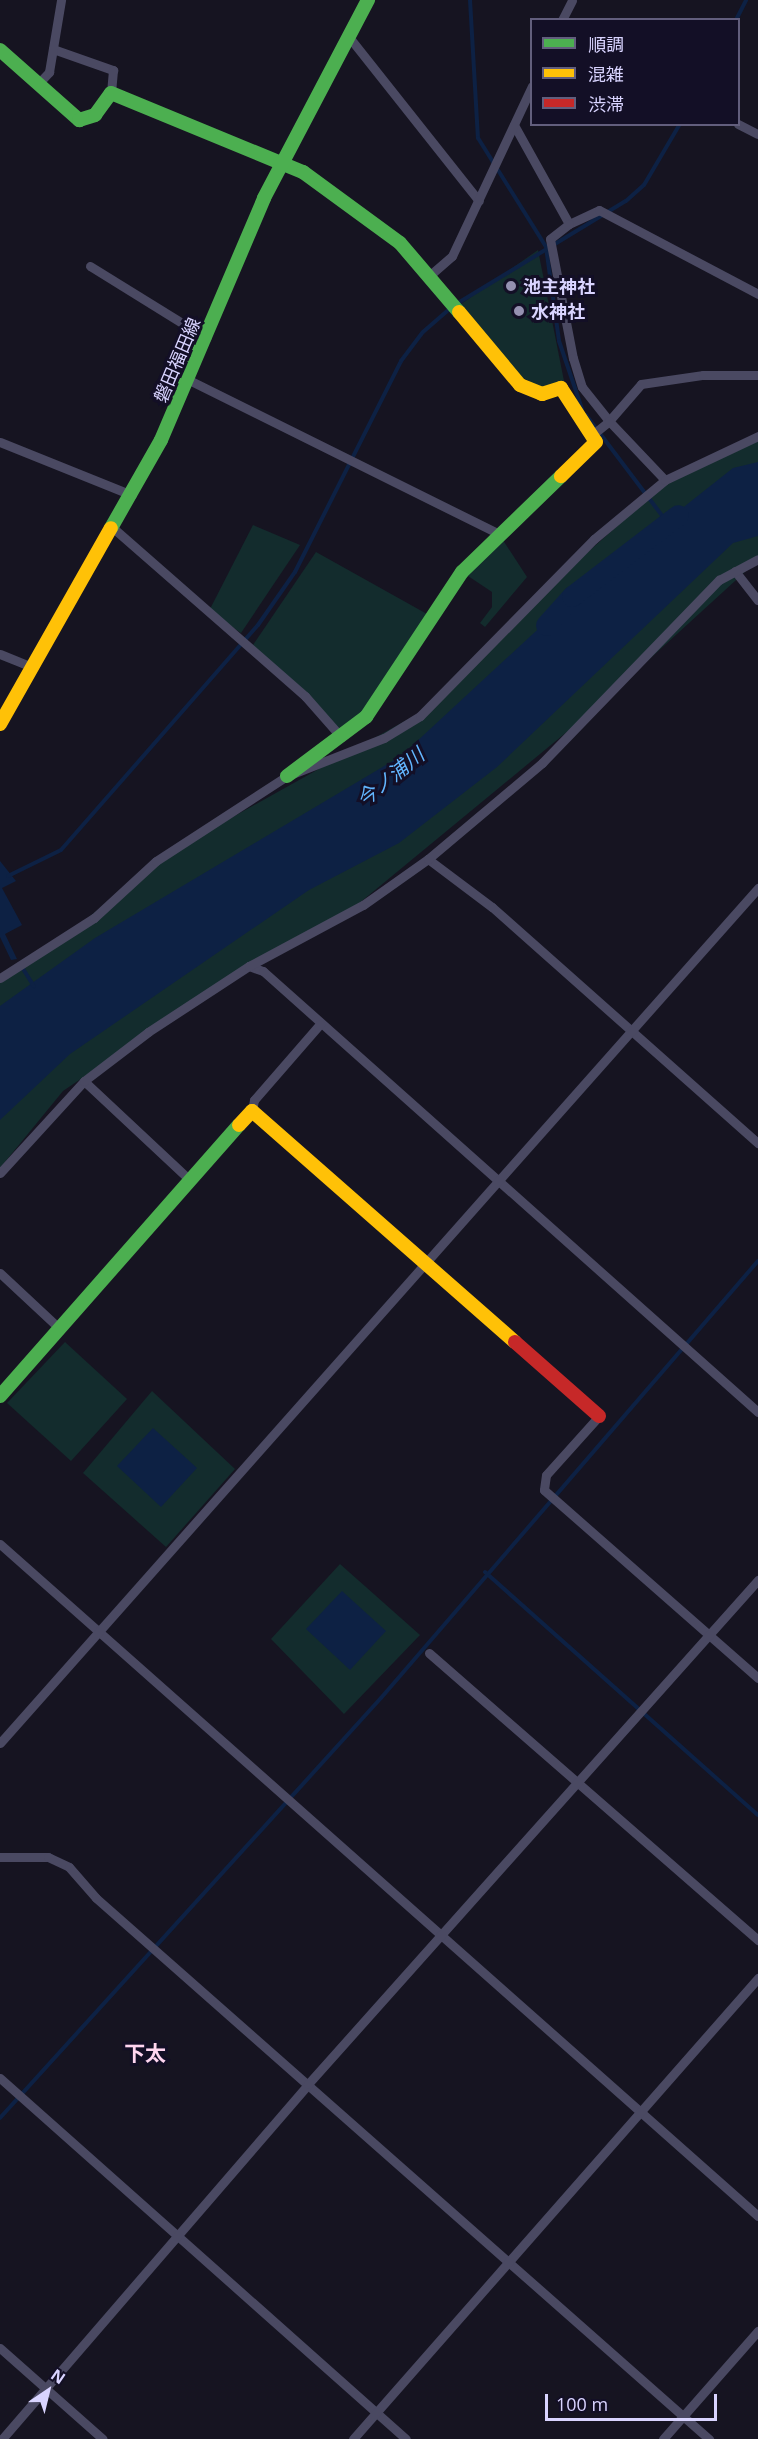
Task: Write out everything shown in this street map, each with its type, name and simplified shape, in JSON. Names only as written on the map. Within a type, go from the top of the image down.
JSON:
[{"type":"street","points":[[37,85],[49,72],[61,0]]},
{"type":"street","name":"磐田福田線","points":[[0,724],[132,495],[189,380],[282,162],[368,0]]},
{"type":"street","points":[[563,18],[572,0]]},
{"type":"street","points":[[349,37],[479,201]]},
{"type":"street","points":[[0,50],[79,120],[95,115],[111,93],[113,69],[53,49]]},
{"type":"street","points":[[429,276],[452,256],[530,88]]},
{"type":"street","points":[[111,93],[282,162],[399,243],[520,385],[542,394],[561,388],[596,442],[462,572],[366,717],[341,737],[302,760],[287,776]]},
{"type":"street","points":[[514,125],[569,224]]},
{"type":"street","points":[[740,125],[758,134]]},
{"type":"street","points":[[665,480],[609,421],[582,387],[550,239],[569,224],[599,210],[758,294]]},
{"type":"street","points":[[90,266],[206,338]]},
{"type":"street","points":[[592,435],[609,421],[640,384],[703,375],[758,375]]},
{"type":"street","points":[[189,380],[499,534]]},
{"type":"street","points":[[0,978],[94,918],[156,861],[287,776],[373,743],[420,716],[594,539],[665,480],[758,436]]},
{"type":"street","points":[[0,442],[132,495]]},
{"type":"street","points":[[112,527],[305,696],[341,737]]},
{"type":"street","points":[[0,1173],[84,1081],[249,966],[363,905],[428,859],[542,763],[719,580],[758,559]]},
{"type":"street","points":[[735,571],[758,600]]},
{"type":"street","points":[[0,654],[32,667]]},
{"type":"street","points":[[428,859],[492,907],[758,1143]]},
{"type":"street","points":[[0,1743],[100,1633],[758,888]]},
{"type":"street","points":[[249,966],[263,971],[758,1412]]},
{"type":"street","points":[[0,1396],[252,1111],[254,1100],[320,1024]]},
{"type":"street","points":[[84,1081],[191,1181]]},
{"type":"street","points":[[252,1111],[599,1416],[546,1475],[544,1490],[758,1678]]},
{"type":"street","points":[[0,1273],[60,1329]]},
{"type":"street","points":[[0,1544],[758,2216]]},
{"type":"street","points":[[2,2439],[43,2386],[308,2084],[442,1936],[576,1781],[758,1580]]},
{"type":"street","points":[[429,1653],[758,1940]]},
{"type":"street","points":[[0,1857],[60,1859],[96,1898],[709,2439]]},
{"type":"street","points":[[353,2439],[758,1978]]},
{"type":"street","points":[[0,2078],[406,2439]]},
{"type":"street","points":[[663,2439],[758,2331]]},
{"type":"street","points":[[0,2348],[104,2439]]},
{"type":"green space","points":[[538,250],[564,381],[541,387],[517,375],[461,304]]},
{"type":"green space","points":[[758,439],[758,560],[597,707],[346,914],[237,973],[63,1091],[0,1168],[0,978],[67,935],[163,856],[437,703],[535,599],[677,473]]},
{"type":"green space","points":[[253,525],[300,545],[241,633],[209,611]]},
{"type":"green space","points":[[499,534],[527,577],[485,627],[480,623],[492,607],[492,592],[462,572]]},
{"type":"green space","points":[[316,552],[427,614],[356,722],[340,729],[253,645]]},
{"type":"green space","points":[[65,1342],[127,1399],[71,1461],[7,1403]]},
{"type":"green space","points":[[152,1391],[235,1469],[166,1547],[83,1473]]},
{"type":"green space","points":[[340,1564],[420,1635],[344,1714],[271,1639]]},
{"type":"water","points":[[758,462],[758,536],[733,543],[497,767],[399,843],[309,890],[70,1054],[0,1120],[0,1006],[95,938],[401,756],[589,582],[733,468]]},
{"type":"water","points":[[0,861],[16,881],[2,888],[22,925],[5,934],[17,959],[11,960],[0,937]]},
{"type":"water","points":[[153,1428],[197,1468],[161,1507],[117,1466]]},
{"type":"water","points":[[342,1591],[386,1631],[350,1670],[306,1629]]},
{"type":"waterway","points":[[470,0],[478,138],[546,247],[559,341],[582,409]]},
{"type":"waterway","points":[[737,18],[746,0]]},
{"type":"waterway","points":[[8,876],[61,850],[258,625],[295,572],[401,361],[423,332],[453,306],[626,201],[644,185],[679,126]]},
{"type":"waterway","points":[[586,415],[667,522]]},
{"type":"waterway","name":"今ノ浦川","points":[[546,625],[572,596],[678,515]]},
{"type":"waterway","points":[[20,964],[34,986]]},
{"type":"waterway","points":[[0,2118],[381,1698],[758,1261]]},
{"type":"waterway","points":[[485,1572],[758,1815]]},
{"type":"traffic: fast","points":[[111,528],[161,440],[264,198],[368,0]]},
{"type":"traffic: fast","points":[[0,50],[79,120],[95,115],[111,93],[303,172],[400,243],[459,312]]},
{"type":"traffic: fast","points":[[287,776],[366,717],[462,572],[561,476]]},
{"type":"traffic: fast","points":[[0,1396],[239,1125]]},
{"type":"traffic: slow","points":[[459,312],[520,385],[542,394],[561,388],[596,442],[561,476]]},
{"type":"traffic: slow","points":[[0,724],[111,528]]},
{"type":"traffic: slow","points":[[239,1125],[252,1111],[515,1342]]},
{"type":"traffic: jam","points":[[515,1342],[599,1416]]},
{"type":"place","name":"池主神社","points":[[511,286]]},
{"type":"place","name":"水神社","points":[[519,311]]},
{"type":"district","name":"下太","points":[[145,2053]]}]
